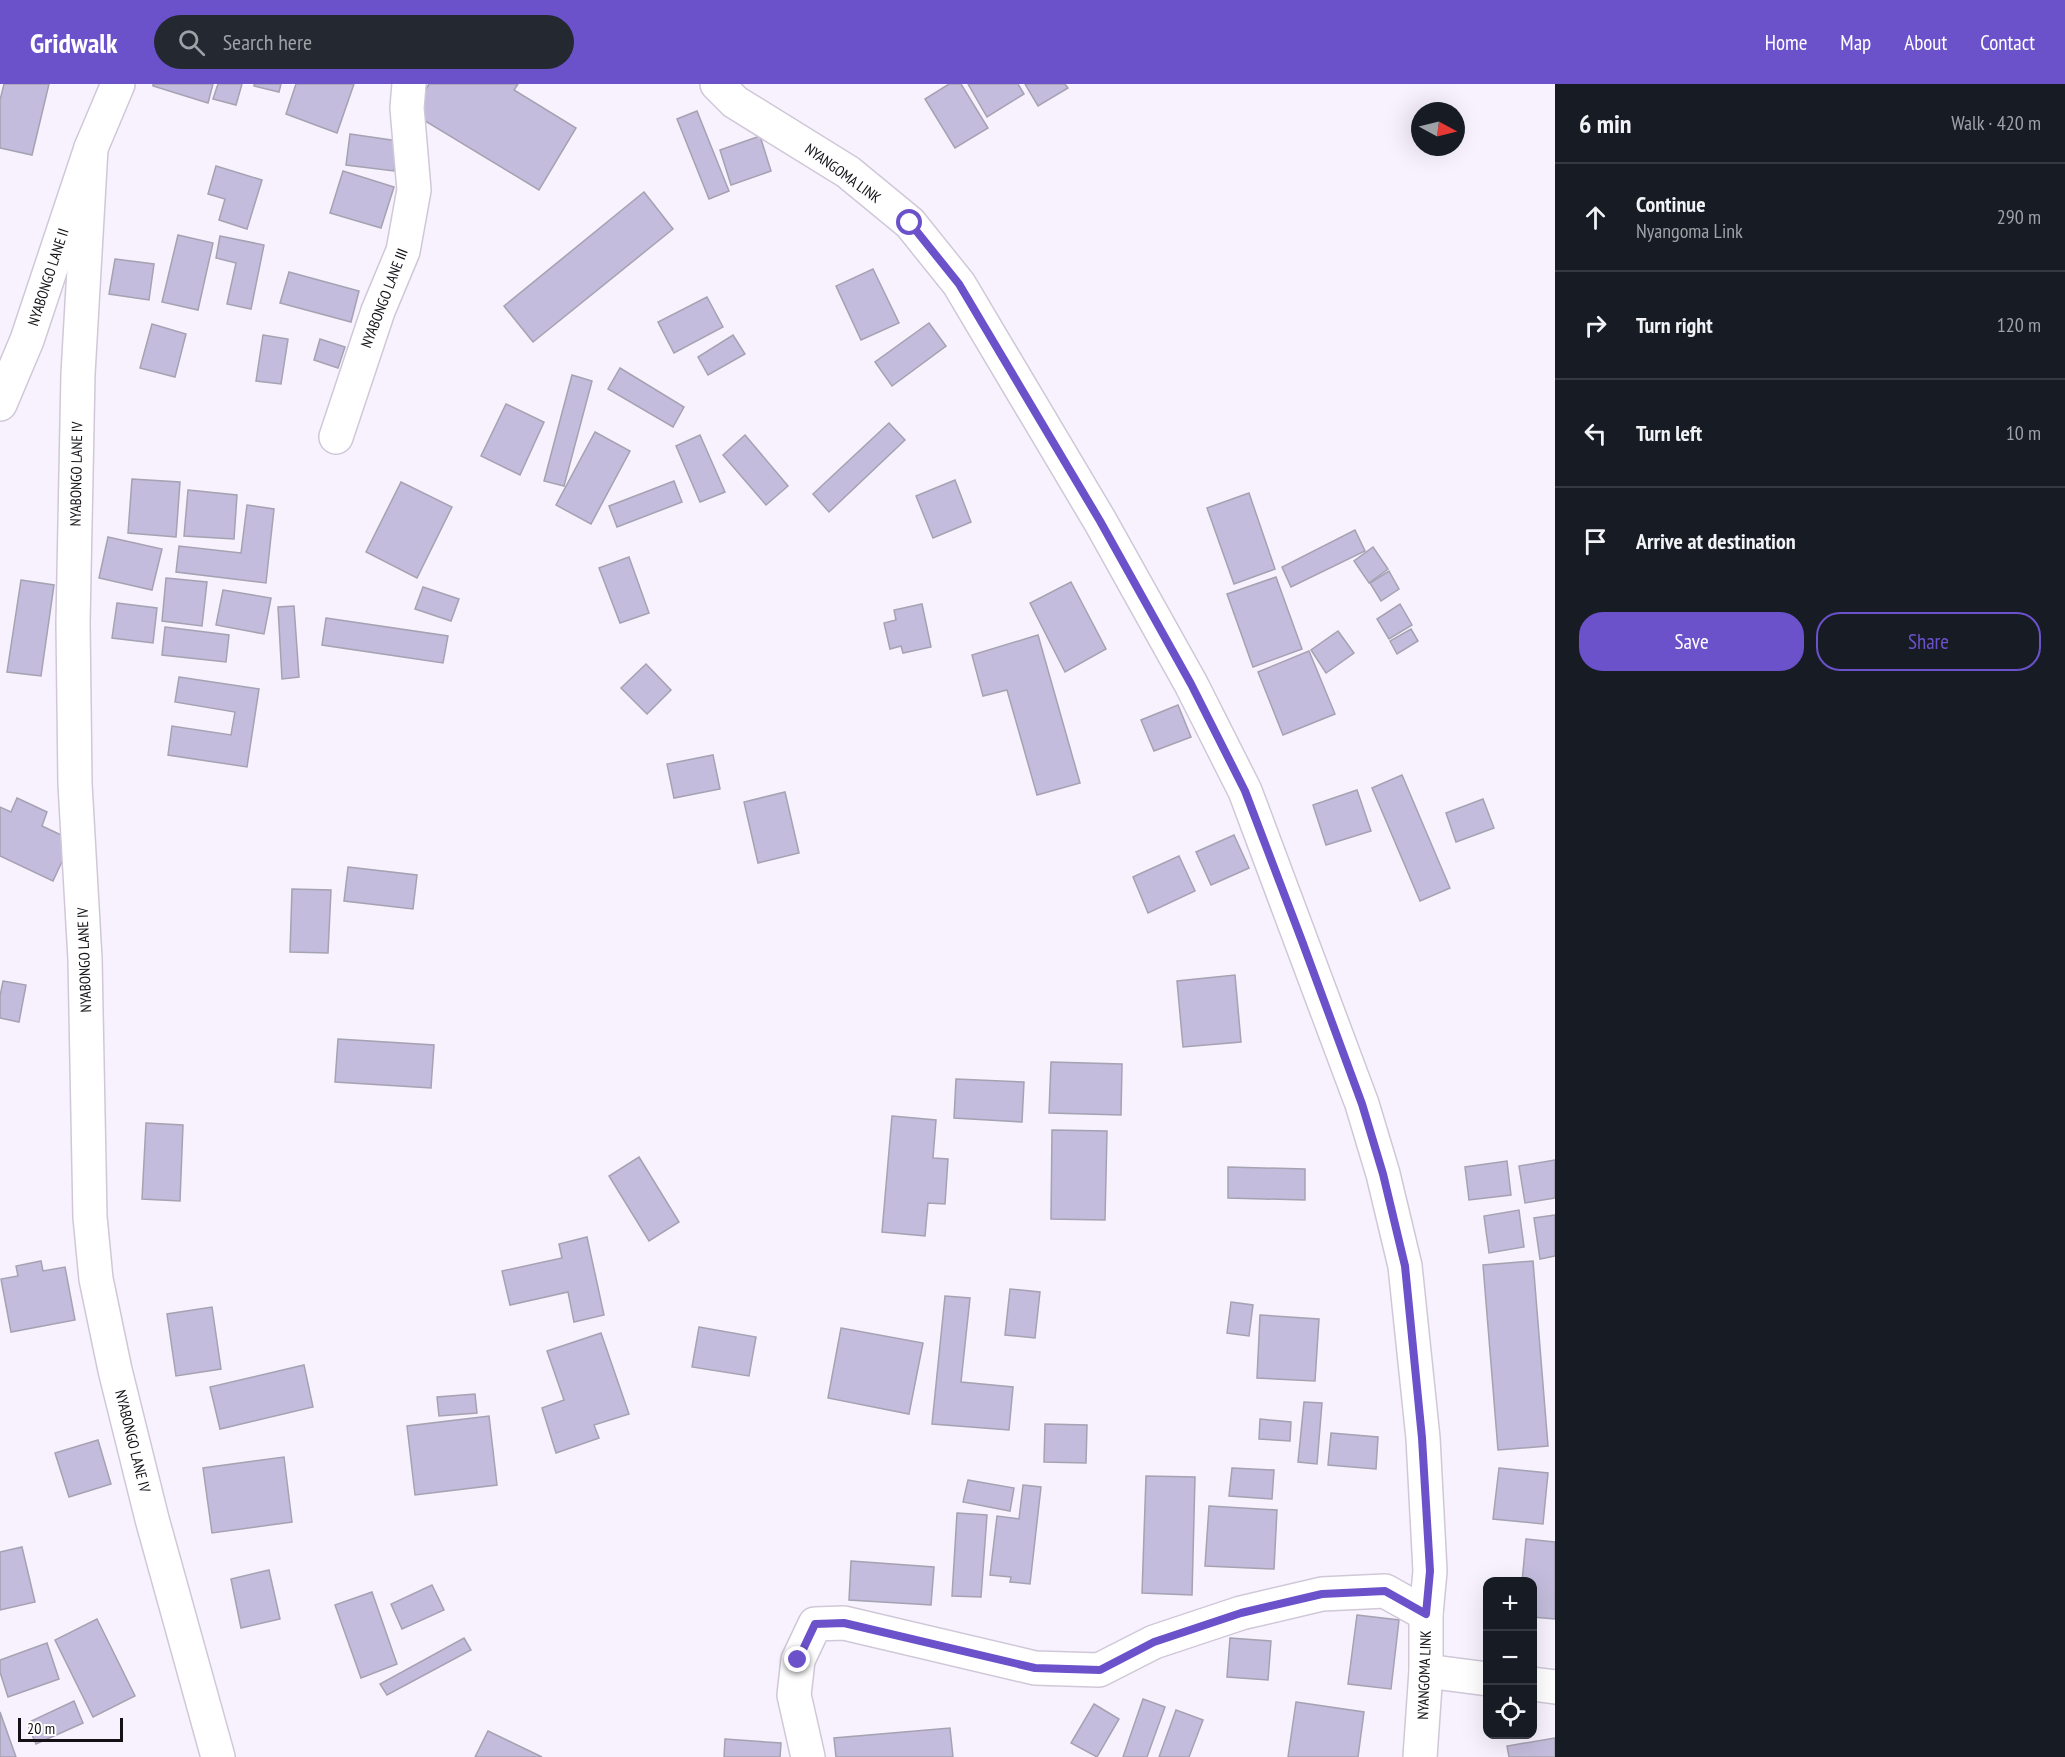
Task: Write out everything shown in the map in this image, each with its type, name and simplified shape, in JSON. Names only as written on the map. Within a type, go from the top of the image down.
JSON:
[{"type":"street","name":"NYABONGO LANE II","points":[[0,404],[27,340],[91,148],[118,84]]},
{"type":"street","name":"NYABONGO LANE III","points":[[336,437],[378,311],[403,251],[414,190],[407,108],[409,84]]},
{"type":"street","name":"NYANGOMA LINK","points":[[717,84],[735,102],[848,172],[910,223],[959,284],[1100,521],[1191,684],[1245,791],[1362,1104],[1383,1174],[1405,1266],[1422,1438],[1430,1571],[1420,1757]]},
{"type":"street","name":"NYABONGO LANE IV","points":[[91,148],[78,374],[73,623],[75,784],[85,958],[90,1217],[96,1279],[115,1370],[152,1519],[218,1757]]},
{"type":"street","points":[[808,1757],[794,1695],[798,1660],[815,1624],[844,1623],[1035,1668],[1100,1670],[1154,1642],[1241,1613],[1322,1594],[1385,1591],[1426,1614]]},
{"type":"street","points":[[1426,1671],[1483,1678]]},
{"type":"street","points":[[1537,1685],[1555,1687]]},
{"type":"building","points":[[4,84],[49,84],[32,155],[0,148],[0,100]]},
{"type":"building","points":[[153,84],[213,84],[208,103],[153,86]]},
{"type":"building","points":[[218,84],[242,84],[236,105],[213,99]]},
{"type":"building","points":[[254,84],[281,84],[279,92],[254,86]]},
{"type":"building","points":[[296,84],[354,84],[337,133],[286,114]]},
{"type":"building","points":[[429,84],[518,84],[514,90],[576,128],[539,190],[412,113]]},
{"type":"building","points":[[949,84],[961,84],[988,128],[955,148],[925,99]]},
{"type":"building","points":[[968,84],[1018,84],[1024,94],[987,117]]},
{"type":"building","points":[[1025,84],[1065,84],[1068,88],[1038,106]]},
{"type":"building","points":[[697,111],[729,191],[709,199],[677,119]]},
{"type":"building","points":[[350,134],[398,141],[394,171],[346,165]]},
{"type":"building","points":[[760,136],[771,171],[731,185],[720,150]]},
{"type":"building","points":[[216,166],[262,180],[247,229],[219,220],[225,199],[208,194]]},
{"type":"building","points":[[343,171],[394,187],[381,228],[330,213]]},
{"type":"building","points":[[644,192],[673,229],[533,342],[504,306]]},
{"type":"building","points":[[178,235],[213,243],[198,310],[162,302]]},
{"type":"building","points":[[220,236],[264,245],[251,309],[227,304],[236,263],[216,258]]},
{"type":"building","points":[[115,259],[154,264],[149,300],[109,294]]},
{"type":"building","points":[[873,269],[899,323],[861,340],[836,286]]},
{"type":"building","points":[[289,272],[359,291],[351,322],[280,303]]},
{"type":"building","points":[[707,297],[723,327],[674,353],[658,322]]},
{"type":"building","points":[[929,323],[946,346],[892,386],[875,362]]},
{"type":"building","points":[[152,324],[186,334],[175,377],[140,368]]},
{"type":"building","points":[[263,335],[288,339],[281,384],[256,381]]},
{"type":"building","points":[[733,335],[745,354],[708,375],[698,357]]},
{"type":"building","points":[[320,339],[345,347],[338,368],[314,360]]},
{"type":"building","points":[[620,368],[684,407],[673,427],[608,389]]},
{"type":"building","points":[[572,375],[592,381],[564,486],[544,481]]},
{"type":"building","points":[[506,404],[544,422],[520,475],[481,456]]},
{"type":"building","points":[[889,423],[905,440],[829,512],[813,494]]},
{"type":"building","points":[[595,432],[630,451],[591,524],[556,505]]},
{"type":"building","points":[[700,435],[725,492],[700,502],[676,446]]},
{"type":"building","points":[[745,435],[788,486],[766,505],[723,455]]},
{"type":"building","points":[[132,479],[180,482],[176,537],[128,533]]},
{"type":"building","points":[[955,480],[971,522],[933,538],[916,496]]},
{"type":"building","points":[[674,481],[682,502],[617,527],[609,506]]},
{"type":"building","points":[[401,482],[452,507],[417,578],[366,552]]},
{"type":"building","points":[[188,490],[237,495],[234,539],[184,536]]},
{"type":"building","points":[[1249,493],[1275,569],[1234,584],[1207,508]]},
{"type":"building","points":[[247,505],[274,509],[266,583],[176,572],[179,546],[241,553]]},
{"type":"building","points":[[1355,530],[1365,551],[1291,587],[1282,567]]},
{"type":"building","points":[[108,537],[162,549],[152,590],[99,578]]},
{"type":"building","points":[[1373,547],[1388,569],[1369,583],[1354,561]]},
{"type":"building","points":[[629,557],[649,613],[620,623],[599,568]]},
{"type":"building","points":[[1389,571],[1399,589],[1381,601],[1370,583]]},
{"type":"building","points":[[1276,577],[1302,649],[1253,667],[1227,594]]},
{"type":"building","points":[[166,578],[207,582],[202,626],[162,621]]},
{"type":"building","points":[[21,580],[54,585],[41,676],[7,672]]},
{"type":"building","points":[[1071,582],[1106,649],[1065,672],[1030,603]]},
{"type":"building","points":[[423,587],[459,599],[451,621],[415,609]]},
{"type":"building","points":[[223,590],[271,598],[264,634],[216,625]]},
{"type":"building","points":[[117,603],[157,608],[153,643],[112,638]]},
{"type":"building","points":[[922,604],[931,647],[903,653],[901,646],[890,649],[884,623],[896,620],[894,610]]},
{"type":"building","points":[[1400,604],[1412,625],[1389,639],[1377,619]]},
{"type":"building","points":[[294,606],[299,677],[282,679],[278,607]]},
{"type":"building","points":[[326,618],[448,636],[443,663],[322,645]]},
{"type":"building","points":[[165,627],[229,635],[226,662],[162,655]]},
{"type":"building","points":[[1411,629],[1418,641],[1397,654],[1390,641]]},
{"type":"building","points":[[1338,631],[1354,653],[1326,673],[1311,650]]},
{"type":"building","points":[[1038,635],[1080,783],[1037,795],[1007,690],[983,696],[972,655]]},
{"type":"building","points":[[1309,651],[1335,714],[1283,735],[1258,672]]},
{"type":"building","points":[[646,664],[671,690],[647,714],[621,688]]},
{"type":"building","points":[[179,677],[259,689],[247,767],[168,755],[172,726],[231,735],[235,712],[175,702]]},
{"type":"building","points":[[1178,705],[1191,737],[1154,751],[1141,720]]},
{"type":"building","points":[[713,755],[720,789],[674,798],[667,764]]},
{"type":"building","points":[[1402,775],[1450,888],[1420,901],[1372,788]]},
{"type":"building","points":[[1357,790],[1371,831],[1326,845],[1313,805]]},
{"type":"building","points":[[785,792],[799,853],[758,863],[744,802]]},
{"type":"building","points":[[17,798],[47,812],[42,826],[72,840],[53,881],[0,856],[0,807],[11,812]]},
{"type":"building","points":[[1483,799],[1494,828],[1456,842],[1446,813]]},
{"type":"building","points":[[1234,835],[1249,868],[1211,885],[1196,852]]},
{"type":"building","points":[[1179,856],[1195,891],[1148,913],[1133,877]]},
{"type":"building","points":[[348,867],[417,875],[413,909],[344,901]]},
{"type":"building","points":[[292,889],[331,890],[328,953],[290,952]]},
{"type":"building","points":[[1235,975],[1241,1042],[1183,1047],[1177,981]]},
{"type":"building","points":[[3,981],[26,985],[19,1022],[0,1018]]},
{"type":"building","points":[[338,1039],[434,1045],[431,1088],[335,1082]]},
{"type":"building","points":[[1051,1062],[1122,1064],[1121,1115],[1049,1113]]},
{"type":"building","points":[[956,1079],[1024,1082],[1022,1122],[954,1118]]},
{"type":"building","points":[[892,1116],[936,1120],[933,1158],[948,1159],[945,1204],[928,1203],[925,1236],[882,1232]]},
{"type":"building","points":[[146,1123],[183,1125],[180,1201],[142,1199]]},
{"type":"building","points":[[1052,1130],[1107,1131],[1105,1220],[1051,1219]]},
{"type":"building","points":[[639,1157],[679,1222],[649,1241],[609,1176]]},
{"type":"building","points":[[1555,1160],[1555,1198],[1525,1203],[1519,1166]]},
{"type":"building","points":[[1507,1161],[1511,1195],[1469,1200],[1465,1167]]},
{"type":"building","points":[[1228,1167],[1305,1169],[1305,1200],[1228,1198]]},
{"type":"building","points":[[1519,1210],[1524,1247],[1489,1253],[1484,1216]]},
{"type":"building","points":[[1555,1215],[1555,1256],[1540,1259],[1534,1218]]},
{"type":"building","points":[[587,1237],[604,1315],[574,1322],[568,1292],[510,1305],[502,1271],[562,1258],[559,1244]]},
{"type":"building","points":[[41,1261],[43,1271],[65,1267],[75,1320],[11,1332],[1,1279],[18,1276],[16,1266]]},
{"type":"building","points":[[1533,1261],[1548,1446],[1498,1450],[1483,1265]]},
{"type":"building","points":[[1010,1289],[1040,1292],[1035,1338],[1005,1335]]},
{"type":"building","points":[[945,1296],[970,1298],[961,1382],[1013,1387],[1009,1430],[932,1424]]},
{"type":"building","points":[[1231,1302],[1253,1305],[1249,1336],[1227,1333]]},
{"type":"building","points":[[212,1307],[221,1369],[176,1376],[167,1314]]},
{"type":"building","points":[[1260,1315],[1319,1319],[1315,1381],[1257,1378]]},
{"type":"building","points":[[699,1327],[756,1337],[749,1376],[692,1367]]},
{"type":"building","points":[[841,1328],[923,1343],[909,1414],[828,1398]]},
{"type":"building","points":[[601,1333],[629,1414],[594,1425],[599,1438],[556,1453],[542,1408],[564,1400],[547,1351]]},
{"type":"building","points":[[304,1365],[313,1407],[220,1429],[210,1387]]},
{"type":"building","points":[[475,1394],[477,1413],[439,1416],[437,1397]]},
{"type":"building","points":[[1304,1402],[1322,1403],[1317,1464],[1298,1462]]},
{"type":"building","points":[[489,1416],[497,1485],[415,1495],[407,1426]]},
{"type":"building","points":[[1260,1419],[1291,1422],[1290,1441],[1259,1439]]},
{"type":"building","points":[[1045,1424],[1087,1425],[1086,1463],[1044,1462]]},
{"type":"building","points":[[1331,1433],[1378,1437],[1376,1469],[1328,1465]]},
{"type":"building","points":[[98,1440],[111,1484],[69,1497],[55,1453]]},
{"type":"building","points":[[284,1457],[292,1522],[212,1533],[203,1468]]},
{"type":"building","points":[[1232,1468],[1274,1470],[1272,1499],[1229,1496]]},
{"type":"building","points":[[1499,1468],[1548,1473],[1543,1524],[1493,1519]]},
{"type":"building","points":[[1146,1476],[1195,1477],[1192,1595],[1142,1593]]},
{"type":"building","points":[[968,1480],[1014,1488],[1010,1511],[963,1502]]},
{"type":"building","points":[[1023,1485],[1041,1487],[1030,1584],[1010,1582],[1011,1577],[990,1575],[997,1516],[1019,1519]]},
{"type":"building","points":[[1209,1506],[1277,1510],[1274,1569],[1205,1566]]},
{"type":"building","points":[[957,1513],[987,1515],[981,1597],[952,1596]]},
{"type":"building","points":[[1526,1539],[1555,1542],[1555,1619],[1537,1617],[1537,1577],[1522,1577]]},
{"type":"building","points":[[22,1547],[35,1602],[0,1610],[0,1552]]},
{"type":"building","points":[[851,1561],[934,1567],[931,1605],[849,1600]]},
{"type":"building","points":[[269,1570],[280,1619],[241,1628],[231,1579]]},
{"type":"building","points":[[432,1585],[444,1610],[402,1629],[391,1604]]},
{"type":"building","points":[[372,1592],[397,1664],[361,1678],[335,1605]]},
{"type":"building","points":[[1357,1615],[1399,1620],[1391,1689],[1348,1684]]},
{"type":"building","points":[[97,1619],[135,1696],[93,1717],[55,1640]]},
{"type":"building","points":[[464,1638],[471,1650],[387,1695],[380,1684]]},
{"type":"building","points":[[1230,1638],[1271,1641],[1268,1680],[1227,1677]]},
{"type":"building","points":[[47,1643],[59,1679],[8,1697],[0,1672],[0,1660]]},
{"type":"building","points":[[1143,1699],[1165,1707],[1147,1757],[1123,1757]]},
{"type":"building","points":[[74,1701],[83,1723],[36,1744],[27,1723]]},
{"type":"building","points":[[1296,1702],[1364,1712],[1358,1757],[1288,1757]]},
{"type":"building","points":[[1094,1704],[1119,1719],[1097,1757],[1071,1743]]},
{"type":"building","points":[[1176,1710],[1203,1720],[1189,1757],[1159,1757]]},
{"type":"building","points":[[0,1712],[16,1757],[0,1757]]},
{"type":"building","points":[[950,1728],[953,1757],[836,1757],[834,1738]]},
{"type":"building","points":[[488,1731],[542,1757],[475,1757]]},
{"type":"building","points":[[1555,1738],[1555,1757],[1509,1757],[1507,1746]]},
{"type":"building","points":[[725,1739],[781,1743],[780,1757],[724,1757]]},
{"type":"route","points":[[798,1660],[815,1624],[844,1623],[929,1641],[1035,1668],[1100,1670],[1154,1642],[1241,1613],[1322,1594],[1385,1591],[1426,1614],[1430,1571],[1422,1438],[1405,1266],[1383,1174],[1362,1104],[1245,791],[1191,684],[1033,406],[959,284],[910,223]]}]
